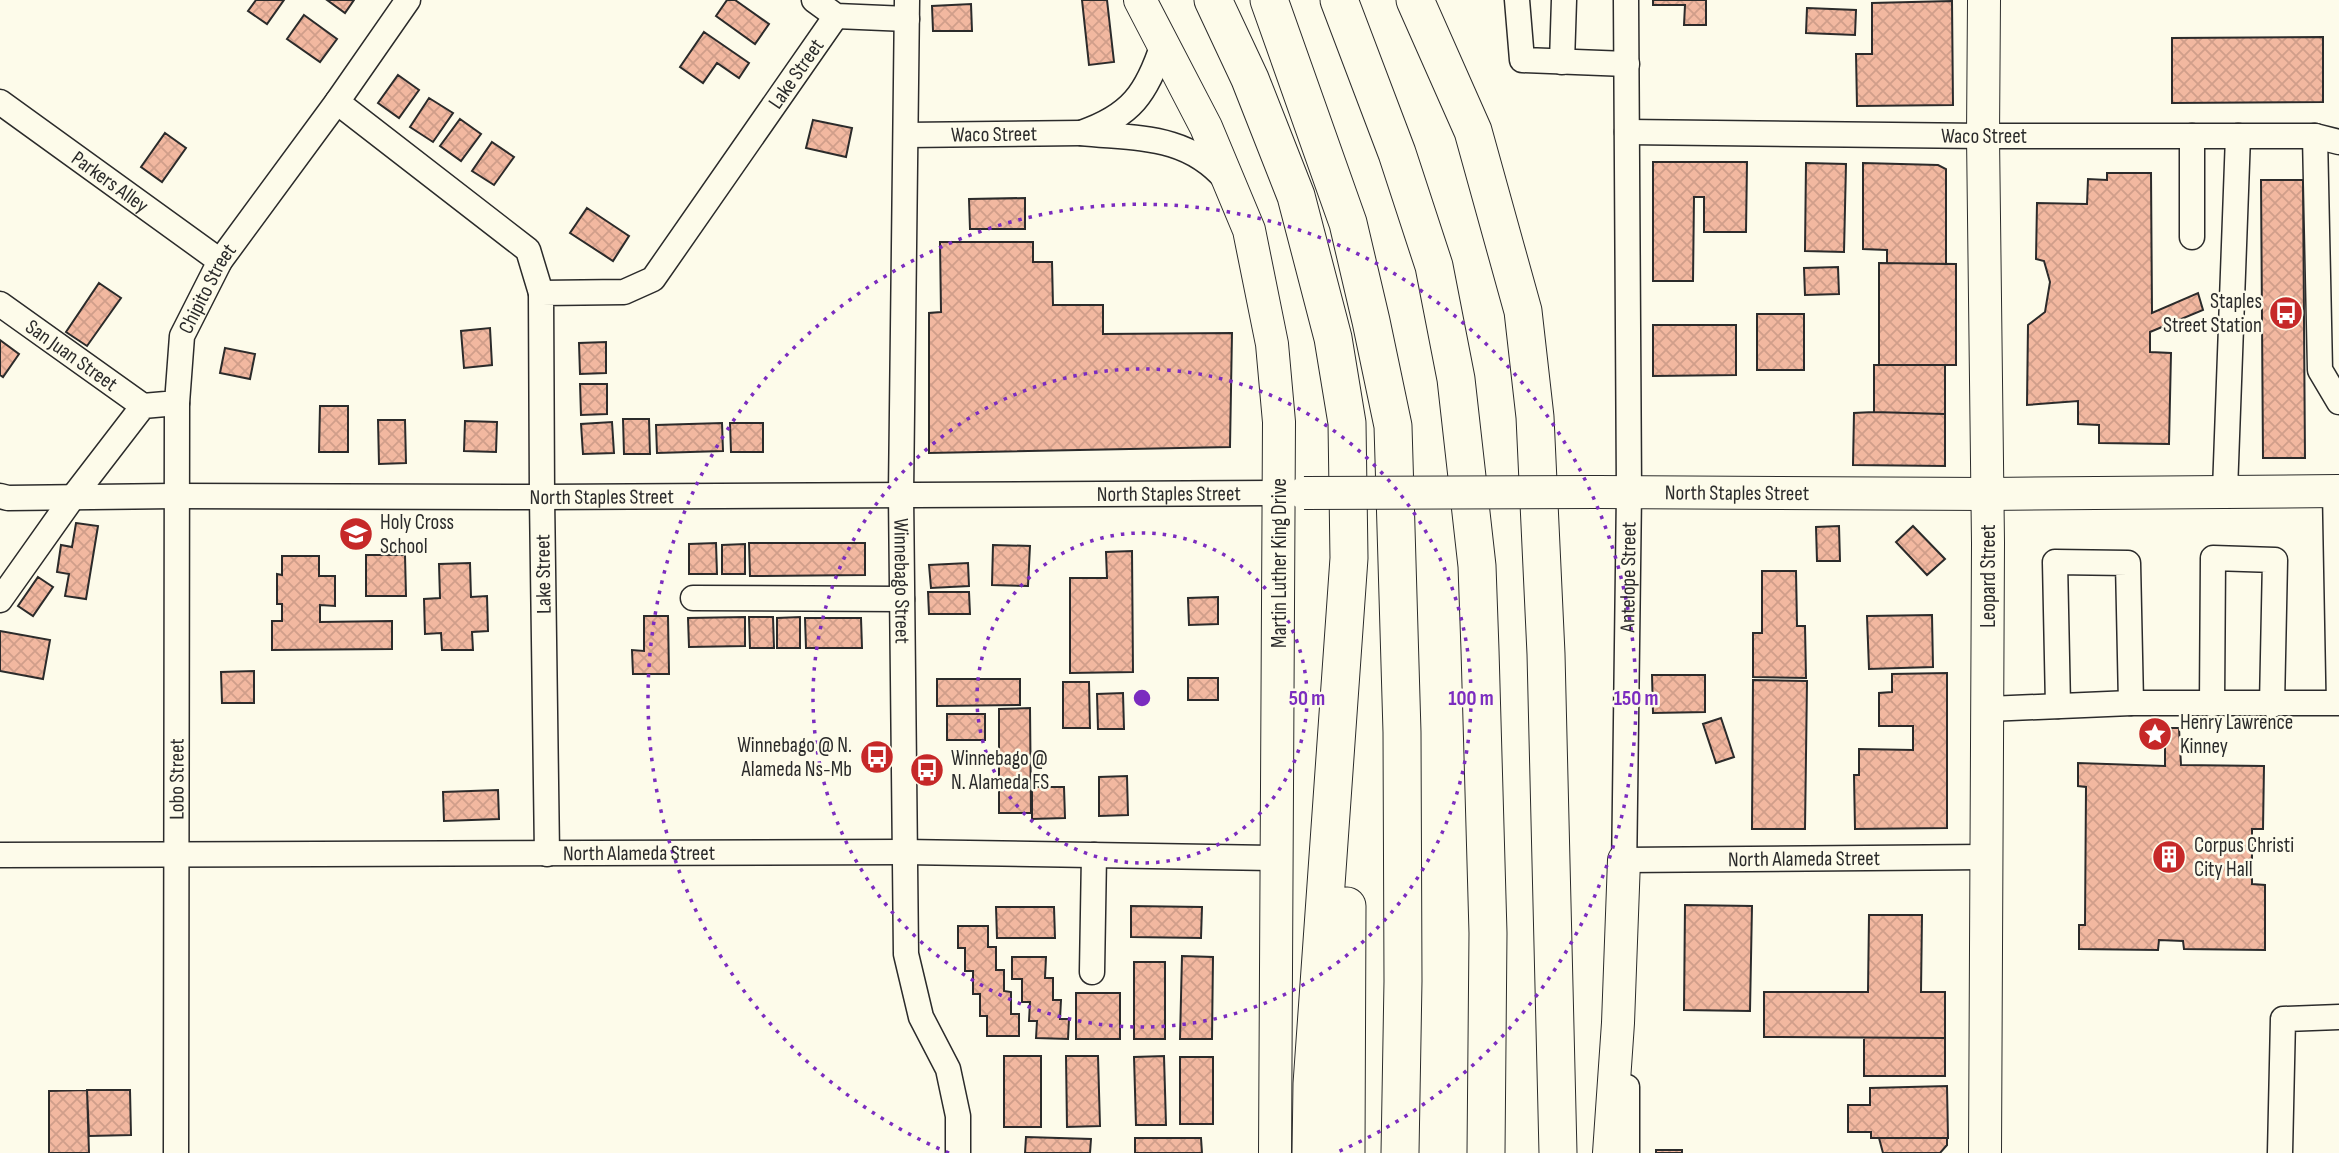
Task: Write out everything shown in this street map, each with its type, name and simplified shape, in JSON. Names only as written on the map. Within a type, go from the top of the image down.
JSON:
[{"type":"highway","points":[[1213,0],[1250,79],[1296,196],[1333,338],[1346,423],[1349,558],[1346,1153]]},
{"type":"highway","points":[[1269,0],[1348,223],[1393,426],[1402,746],[1403,981],[1400,1153]]},
{"type":"highway","points":[[1339,0],[1397,153],[1434,266],[1456,379],[1477,566],[1488,933],[1486,1153]]},
{"type":"highway","points":[[1415,0],[1473,131],[1523,311],[1535,417],[1546,654],[1558,1153]]},
{"type":"highway","points":[[1311,1153],[1312,1084],[1349,558]]},
{"type":"highway","points":[[1487,1030],[1501,1153]]},
{"type":"main road","name":"Martin Luther King Drive","points":[[1140,0],[1206,127],[1249,230],[1272,344],[1279,422],[1292,493],[1277,858],[1275,1153]]},
{"type":"main road","name":"Leopard Street","points":[[1984,0],[1988,709],[1985,1153]]},
{"type":"main road","name":"North Staples Street","points":[[1292,493],[1987,494],[2337,491]]},
{"type":"main road","points":[[1609,1153],[1618,1023],[1624,860]]},
{"type":"street","name":"Chipito Street","points":[[177,403],[182,336],[220,261],[408,0]]},
{"type":"street","points":[[814,0],[836,16],[907,9]]},
{"type":"street","points":[[1517,0],[1522,60],[1627,64]]},
{"type":"street","points":[[1562,62],[1564,0]]},
{"type":"street","name":"Antelope Street","points":[[1626,0],[1629,492],[1624,860],[1627,1153]]},
{"type":"street","name":"Winnebago Street","points":[[907,9],[901,494],[906,954],[921,1017],[948,1069],[958,1115],[958,1153]]},
{"type":"street","name":"Lake Street","points":[[541,293],[624,292],[653,279],[836,16]]},
{"type":"street","name":"Waco Street","points":[[1081,133],[1113,120],[1139,96],[1149,83],[1163,44]]},
{"type":"street","name":"Parkers Alley","points":[[0,102],[220,261]]},
{"type":"street","name":"Lake Street","points":[[337,102],[528,250],[541,293],[541,497],[547,854]]},
{"type":"street","name":"Waco Street","points":[[1627,132],[2238,136],[2327,139]]},
{"type":"street","name":"Waco Street","points":[[906,135],[1081,133],[1172,143],[1205,159],[1230,184]]},
{"type":"street","points":[[2192,136],[2192,237]]},
{"type":"street","points":[[2225,491],[2238,136]]},
{"type":"street","points":[[2327,139],[2320,370],[2339,402]]},
{"type":"street","name":"San Juan Street","points":[[0,304],[143,406]]},
{"type":"street","points":[[0,600],[73,497],[143,406],[177,403]]},
{"type":"street","name":"Lobo Street","points":[[176,1153],[177,403]]},
{"type":"street","points":[[2337,491],[2339,713]]},
{"type":"street","name":"North Staples Street","points":[[0,496],[541,497],[1292,493]]},
{"type":"street","points":[[2212,704],[2213,558],[2275,560],[2272,705]]},
{"type":"street","points":[[2058,706],[2055,562],[2128,563],[2131,704]]},
{"type":"street","points":[[693,598],[902,599]]},
{"type":"street","points":[[1988,709],[2131,704],[2339,703]]},
{"type":"street","name":"North Alameda Street","points":[[0,855],[905,852],[1277,858]]},
{"type":"street","points":[[1093,972],[1094,855]]},
{"type":"street","name":"North Alameda Street","points":[[1624,860],[1986,857]]},
{"type":"street","points":[[2280,1153],[2283,1019],[2339,1017]]},
{"type":"building","points":[[256,0],[284,0],[267,24],[248,11]]},
{"type":"building","points":[[327,0],[354,0],[345,13]]},
{"type":"building","points":[[727,0],[735,0],[769,24],[755,44],[716,16]]},
{"type":"building","points":[[1082,0],[1107,0],[1114,62],[1089,65]]},
{"type":"building","points":[[1653,0],[1706,0],[1706,25],[1684,25],[1685,5],[1653,5]]},
{"type":"building","points":[[1952,1],[1953,105],[1857,106],[1856,54],[1872,54],[1872,3]]},
{"type":"building","points":[[971,4],[972,31],[933,31],[932,6]]},
{"type":"building","points":[[1807,8],[1856,10],[1855,35],[1806,33]]},
{"type":"building","points":[[304,15],[337,39],[320,62],[287,39]]},
{"type":"building","points":[[704,32],[749,63],[739,78],[717,63],[703,83],[680,67]]},
{"type":"building","points":[[2323,37],[2323,102],[2172,103],[2172,38]]},
{"type":"building","points":[[398,75],[419,90],[399,118],[378,103]]},
{"type":"building","points":[[429,98],[453,113],[433,142],[410,127]]},
{"type":"building","points":[[460,119],[481,134],[461,161],[440,146]]},
{"type":"building","points":[[813,120],[852,128],[846,157],[806,148]]},
{"type":"building","points":[[165,133],[186,148],[162,182],[141,167]]},
{"type":"building","points":[[492,142],[514,157],[494,185],[472,171]]},
{"type":"building","points":[[1653,162],[1747,162],[1746,232],[1704,232],[1704,197],[1694,197],[1693,281],[1653,281]]},
{"type":"building","points":[[1806,163],[1846,164],[1844,252],[1805,251]]},
{"type":"building","points":[[1863,163],[1938,165],[1946,169],[1946,264],[1887,263],[1887,250],[1863,249]]},
{"type":"building","points":[[2107,173],[2151,173],[2152,313],[2198,293],[2203,310],[2150,332],[2150,352],[2171,353],[2169,444],[2099,443],[2099,425],[2078,424],[2078,401],[2027,405],[2028,325],[2045,312],[2050,282],[2044,261],[2036,259],[2037,203],[2087,204],[2088,179],[2107,180]]},
{"type":"building","points":[[2261,180],[2303,180],[2305,458],[2263,458]]},
{"type":"building","points":[[1025,198],[1025,229],[970,229],[969,199]]},
{"type":"building","points":[[587,208],[629,236],[613,261],[570,233]]},
{"type":"building","points":[[940,242],[1033,242],[1033,262],[1052,262],[1053,305],[1103,305],[1103,334],[1232,333],[1230,447],[929,453],[929,313],[941,312]]},
{"type":"building","points":[[1879,263],[1956,264],[1956,365],[1879,365]]},
{"type":"building","points":[[1838,267],[1839,294],[1805,295],[1804,268]]},
{"type":"building","points":[[99,283],[121,298],[87,346],[66,332]]},
{"type":"building","points":[[1757,314],[1804,314],[1804,370],[1757,370]]},
{"type":"building","points":[[1653,325],[1736,325],[1736,375],[1653,376]]},
{"type":"building","points":[[490,328],[492,365],[464,368],[461,331]]},
{"type":"building","points":[[0,340],[19,354],[3,377],[0,375]]},
{"type":"building","points":[[606,342],[606,373],[580,374],[579,343]]},
{"type":"building","points":[[225,348],[255,354],[250,379],[220,373]]},
{"type":"building","points":[[1874,365],[1945,365],[1945,414],[1874,412]]},
{"type":"building","points":[[580,384],[607,384],[607,414],[581,415]]},
{"type":"building","points":[[320,406],[348,406],[348,452],[319,452]]},
{"type":"building","points":[[1854,413],[1945,414],[1945,466],[1853,465]]},
{"type":"building","points":[[623,419],[649,419],[650,454],[624,454]]},
{"type":"building","points":[[378,420],[405,420],[406,463],[379,464]]},
{"type":"building","points":[[465,421],[497,422],[496,452],[464,451]]},
{"type":"building","points":[[612,422],[614,453],[583,454],[581,424]]},
{"type":"building","points":[[722,423],[723,451],[657,453],[656,425]]},
{"type":"building","points":[[730,423],[763,423],[763,452],[731,452]]},
{"type":"building","points":[[76,523],[98,526],[86,599],[65,596],[69,574],[57,572],[61,545],[72,547]]},
{"type":"building","points":[[1839,526],[1840,561],[1817,561],[1816,527]]},
{"type":"building","points":[[1913,526],[1945,559],[1927,575],[1896,542]]},
{"type":"building","points":[[716,543],[717,574],[689,574],[689,544]]},
{"type":"building","points":[[749,543],[865,543],[865,575],[750,576]]},
{"type":"building","points":[[745,544],[745,574],[722,574],[722,545]]},
{"type":"building","points":[[993,545],[1030,546],[1028,586],[992,585]]},
{"type":"building","points":[[1132,551],[1133,672],[1070,673],[1070,578],[1107,578],[1106,552]]},
{"type":"building","points":[[366,555],[405,555],[406,596],[366,596]]},
{"type":"building","points":[[282,556],[319,556],[319,576],[335,576],[335,606],[320,605],[320,622],[392,621],[392,649],[272,650],[272,621],[282,621],[282,604],[277,604],[277,574],[282,575]]},
{"type":"building","points":[[470,563],[471,597],[487,596],[488,631],[472,632],[473,650],[442,650],[441,633],[425,634],[424,599],[440,598],[439,564]]},
{"type":"building","points":[[968,563],[969,586],[931,588],[929,565]]},
{"type":"building","points":[[1762,571],[1796,571],[1797,626],[1805,626],[1806,678],[1753,677],[1753,633],[1762,633]]},
{"type":"building","points":[[38,577],[53,587],[33,616],[18,606]]},
{"type":"building","points":[[928,592],[969,592],[970,614],[929,614]]},
{"type":"building","points":[[1218,597],[1218,624],[1189,625],[1188,598]]},
{"type":"building","points":[[1932,615],[1933,667],[1869,669],[1867,616]]},
{"type":"building","points":[[644,616],[668,616],[669,674],[633,674],[632,650],[644,651]]},
{"type":"building","points":[[745,617],[745,646],[689,647],[688,618]]},
{"type":"building","points":[[749,617],[773,617],[774,648],[750,648]]},
{"type":"building","points":[[800,617],[800,648],[777,648],[777,618]]},
{"type":"building","points":[[805,618],[861,618],[862,648],[806,648]]},
{"type":"building","points":[[0,631],[50,640],[43,679],[0,671]]},
{"type":"building","points":[[254,671],[254,703],[222,703],[221,672]]},
{"type":"building","points":[[1947,673],[1947,828],[1855,829],[1854,775],[1859,775],[1859,749],[1913,750],[1913,726],[1879,726],[1879,693],[1892,692],[1892,674]]},
{"type":"building","points":[[1652,675],[1705,675],[1705,712],[1653,713]]},
{"type":"building","points":[[1188,678],[1218,678],[1218,700],[1188,700]]},
{"type":"building","points":[[937,679],[1020,679],[1020,705],[937,706]]},
{"type":"building","points":[[1753,680],[1807,681],[1805,829],[1752,829]]},
{"type":"building","points":[[1063,682],[1089,682],[1090,728],[1063,728]]},
{"type":"building","points":[[1123,693],[1124,729],[1098,729],[1097,694]]},
{"type":"building","points":[[1030,708],[1031,813],[999,813],[999,709]]},
{"type":"building","points":[[947,714],[985,714],[985,740],[947,740]]},
{"type":"building","points":[[1721,718],[1734,757],[1716,763],[1703,724]]},
{"type":"building","name":"Corpus Christi City Hall","points":[[2165,728],[2179,728],[2181,765],[2264,766],[2263,829],[2252,829],[2252,884],[2265,885],[2265,950],[2184,949],[2183,941],[2159,940],[2158,950],[2079,949],[2079,925],[2085,925],[2086,787],[2078,786],[2078,763],[2165,766]]},
{"type":"building","points":[[1127,776],[1128,815],[1099,816],[1099,777]]},
{"type":"building","points":[[1032,787],[1064,787],[1065,818],[1032,819]]},
{"type":"building","points":[[498,790],[499,819],[444,821],[443,792]]},
{"type":"building","points":[[1685,905],[1752,906],[1750,1011],[1684,1010]]},
{"type":"building","points":[[1131,906],[1202,907],[1201,938],[1131,937]]},
{"type":"building","points":[[996,907],[1054,907],[1055,938],[997,938]]},
{"type":"building","points":[[1869,915],[1922,915],[1921,992],[1945,992],[1945,1038],[1764,1037],[1764,992],[1868,992]]},
{"type":"building","points":[[958,926],[988,926],[988,947],[996,947],[996,970],[1004,970],[1004,991],[1011,992],[1011,1014],[1019,1014],[1019,1036],[987,1036],[987,1016],[980,1016],[980,994],[973,994],[973,971],[965,971],[965,948],[958,948]]},
{"type":"building","points":[[1182,956],[1213,957],[1212,1039],[1180,1039]]},
{"type":"building","points":[[1012,957],[1046,957],[1045,978],[1053,978],[1053,1000],[1061,1000],[1060,1019],[1069,1019],[1068,1039],[1036,1038],[1037,1021],[1029,1021],[1030,1002],[1022,1002],[1022,979],[1012,979]]},
{"type":"building","points":[[1134,962],[1165,962],[1165,1039],[1134,1039]]},
{"type":"building","points":[[1076,993],[1120,993],[1120,1039],[1076,1039]]},
{"type":"building","points":[[1864,1038],[1945,1038],[1945,1076],[1864,1076]]},
{"type":"building","points":[[1004,1056],[1041,1056],[1041,1127],[1004,1127]]},
{"type":"building","points":[[1066,1056],[1098,1056],[1100,1126],[1067,1127]]},
{"type":"building","points":[[1164,1056],[1166,1125],[1136,1125],[1134,1057]]},
{"type":"building","points":[[1180,1057],[1213,1057],[1213,1124],[1180,1124]]},
{"type":"building","points":[[1947,1086],[1948,1138],[1871,1138],[1871,1132],[1848,1132],[1848,1105],[1870,1105],[1870,1088]]},
{"type":"building","points":[[87,1090],[89,1153],[49,1153],[49,1091]]},
{"type":"building","points":[[87,1090],[130,1090],[131,1135],[89,1136]]},
{"type":"building","points":[[1026,1137],[1091,1139],[1090,1153],[1025,1153]]},
{"type":"building","points":[[1135,1138],[1201,1138],[1202,1153],[1135,1153]]},
{"type":"building","points":[[1879,1138],[1947,1138],[1947,1145],[1940,1153],[1883,1153]]},
{"type":"building","points":[[1656,1150],[1682,1150],[1682,1153],[1656,1153]]},
{"type":"place","name":"Staples Street Station","points":[[2286,313]]},
{"type":"place","name":"Holy Cross School","points":[[356,534]]},
{"type":"place","name":"Henry Lawrence Kinney","points":[[2155,734]]},
{"type":"place","name":"Winnebago @ N. Alameda Ns-Mb","points":[[877,757]]},
{"type":"place","name":"Winnebago @ N. Alameda FS","points":[[927,770]]},
{"type":"place","name":"Corpus Christi City Hall","points":[[2169,857]]}]
